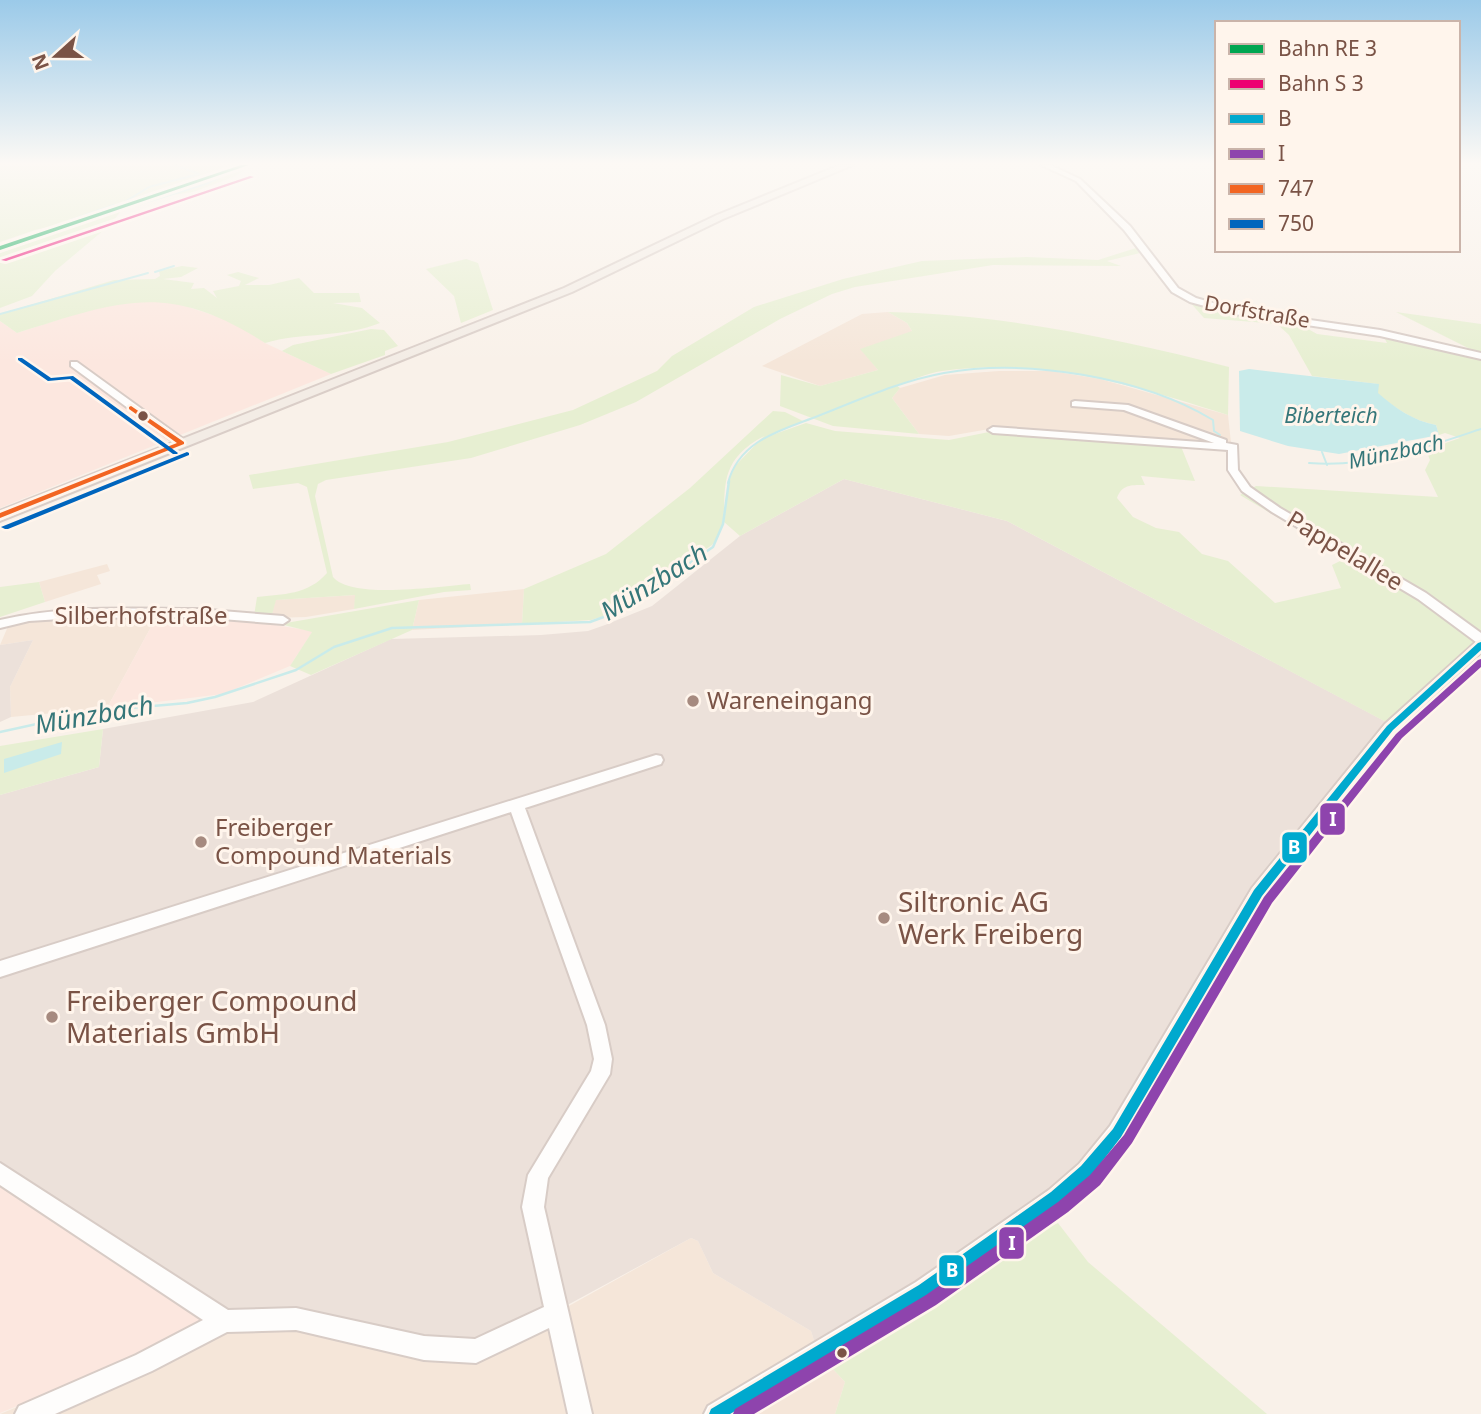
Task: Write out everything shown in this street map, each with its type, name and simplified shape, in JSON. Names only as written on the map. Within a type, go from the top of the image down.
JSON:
[{"type":"main road","points":[[0,516],[568,290],[690,231]]},
{"type":"street","name":"Dorfstraße","points":[[1130,231],[1175,290],[1193,300],[1234,311],[1380,333],[1481,356]]},
{"type":"street","points":[[74,364],[182,443]]},
{"type":"street","points":[[1075,404],[1125,407],[1233,447]]},
{"type":"street","points":[[993,430],[1233,447]]},
{"type":"street","name":"Pappelallee","points":[[1233,447],[1233,470],[1247,489],[1276,510],[1422,596],[1481,639]]},
{"type":"street","name":"Silberhofstraße","points":[[0,624],[29,617],[77,614],[197,613],[283,620]]},
{"type":"street","points":[[716,1414],[924,1290],[1056,1197],[1086,1171],[1116,1133],[1258,893],[1390,728],[1481,645]]},
{"type":"street","points":[[0,969],[656,760]]},
{"type":"street","points":[[516,805],[596,1025],[603,1059],[600,1074],[538,1175],[533,1207],[558,1312],[577,1411]]},
{"type":"street","points":[[0,1173],[225,1321]]},
{"type":"street","points":[[27,1414],[144,1363],[225,1321],[296,1319],[424,1348],[476,1351],[558,1312]]},
{"type":"shaded area","points":[[136,300],[176,303],[234,322],[265,343],[331,374],[0,508],[0,321],[17,333],[101,306]]},
{"type":"shaded area","points":[[888,312],[907,323],[912,334],[861,349],[878,370],[820,386],[762,366],[862,314]]},
{"type":"shaded area","points":[[1052,371],[1100,379],[1228,415],[1231,443],[995,428],[949,436],[919,434],[892,398],[900,388],[945,375]]},
{"type":"shaded area","points":[[844,479],[1007,521],[1392,725],[1262,887],[1105,1135],[1062,1183],[818,1353],[811,1331],[713,1273],[698,1241],[691,1238],[505,1339],[462,1345],[206,1310],[0,1177],[0,795],[99,767],[103,729],[253,702],[391,639],[541,635],[588,631],[605,625],[652,606],[740,536]]},
{"type":"shaded area","points":[[107,564],[110,571],[97,575],[101,584],[45,602],[39,582]]},
{"type":"shaded area","points":[[524,589],[522,624],[412,630],[419,600]]},
{"type":"shaded area","points":[[356,595],[354,609],[306,617],[271,618],[275,600]]},
{"type":"shaded area","points":[[197,613],[313,631],[290,666],[223,694],[107,708],[158,614]]},
{"type":"shaded area","points":[[158,614],[107,708],[11,717],[10,687],[33,640],[0,645],[9,624],[29,620]]},
{"type":"shaded area","points":[[33,640],[10,687],[11,717],[0,722],[0,645]]},
{"type":"shaded area","points":[[0,1173],[206,1310],[195,1329],[137,1358],[0,1413]]},
{"type":"shaded area","points":[[691,1238],[698,1241],[713,1273],[811,1331],[818,1353],[845,1382],[835,1414],[0,1414],[137,1358],[206,1310],[558,1312]]},
{"type":"green space","points":[[0,231],[32,231],[0,242]]},
{"type":"green space","points":[[62,231],[103,231],[55,271],[32,296],[0,308],[0,253]]},
{"type":"green space","points":[[1136,248],[1140,253],[1107,261],[1121,266],[993,265],[855,287],[832,294],[780,319],[636,402],[580,425],[471,458],[326,480],[318,484],[315,496],[333,577],[343,584],[377,590],[470,584],[471,590],[444,592],[354,609],[355,595],[276,600],[271,618],[254,616],[257,597],[286,594],[312,586],[327,573],[307,487],[298,483],[253,489],[249,475],[448,442],[573,410],[657,371],[672,356],[754,307],[843,279],[922,261],[1026,257],[1098,260]]},
{"type":"green space","points":[[466,259],[478,263],[493,310],[461,323],[454,296],[426,269]]},
{"type":"green space","points":[[182,266],[198,268],[181,277],[163,279],[194,283],[191,289],[204,288],[217,298],[213,291],[239,286],[241,281],[227,275],[238,272],[259,278],[245,285],[269,285],[299,278],[314,293],[359,293],[361,302],[333,303],[362,308],[380,323],[352,331],[293,337],[265,343],[230,323],[199,310],[171,304],[143,302],[115,305],[17,333],[0,321],[0,314],[114,280],[155,279],[160,276],[159,271]]},
{"type":"green space","points":[[1188,300],[1294,321],[1317,334],[1387,343],[1381,331],[1476,352],[1396,312],[1481,324],[1481,635],[1386,722],[1007,521],[844,479],[740,536],[724,522],[728,482],[735,466],[764,436],[745,449],[733,462],[727,476],[720,532],[712,545],[607,615],[591,620],[522,624],[524,589],[606,554],[690,488],[773,411],[785,412],[803,421],[772,435],[806,423],[835,431],[949,440],[994,431],[1180,444],[1195,481],[1141,476],[1145,485],[1125,488],[1117,498],[1133,517],[1156,528],[1179,532],[1202,554],[1228,561],[1275,603],[1341,588],[1332,565],[1346,558],[1240,495],[1256,486],[1438,497],[1425,470],[1430,460],[1426,450],[1460,438],[1445,433],[1439,435],[1436,425],[1398,409],[1378,394],[1378,384],[1312,376],[1289,335],[1277,324],[1204,318]]},
{"type":"green space","points":[[888,312],[1017,323],[1145,347],[1229,367],[1228,415],[1088,376],[1016,368],[942,371],[896,385],[900,388],[892,398],[919,434],[833,426],[780,406],[781,375],[820,386],[878,370],[860,349],[912,331],[907,323]]},
{"type":"green space","points":[[371,329],[384,330],[398,346],[385,351],[385,355],[331,374],[282,351],[293,345]]},
{"type":"green space","points":[[39,582],[45,602],[0,617],[0,587]]},
{"type":"green space","points":[[419,600],[412,630],[311,675],[290,666],[312,632],[280,624]]},
{"type":"green space","points":[[103,729],[99,767],[0,795],[0,746]]},
{"type":"green space","points":[[1058,1223],[1088,1262],[1267,1414],[835,1414],[845,1382],[818,1353],[914,1311],[1029,1237]]},
{"type":"water","name":"Biberteich","points":[[1249,369],[1379,384],[1378,393],[1384,399],[1412,417],[1436,425],[1439,435],[1339,454],[1288,446],[1240,431],[1239,371]]},
{"type":"water","points":[[62,742],[61,754],[4,773],[4,759]]},
{"type":"waterway","points":[[155,272],[174,266]]},
{"type":"waterway","points":[[0,314],[148,273]]},
{"type":"waterway","name":"Münzbach","points":[[728,483],[742,456],[777,432],[912,381],[976,369],[1046,370],[1118,382],[1153,392],[1213,420],[1214,431],[1220,435]]},
{"type":"waterway","name":"Münzbach","points":[[1327,464],[1396,455],[1481,429]]},
{"type":"waterway","points":[[1322,452],[1327,464]]},
{"type":"waterway","name":"Münzbach","points":[[1309,463],[1327,464]]},
{"type":"waterway","name":"Münzbach","points":[[0,732],[96,711],[187,703],[215,697],[296,670],[334,647],[392,628],[590,622],[620,611],[713,547],[723,524],[729,481]]},
{"type":"transit line","points":[[0,248],[51,231]]},
{"type":"transit line","points":[[4,260],[91,231]]},
{"type":"transit line","name":"750","points":[[20,359],[50,380],[71,377],[175,453]]},
{"type":"transit line","name":"747","points":[[131,408],[182,443]]},
{"type":"transit line","name":"747","points":[[0,516],[182,443]]},
{"type":"transit line","name":"750","points":[[5,527],[187,454]]},
{"type":"transit line","name":"B","points":[[716,1414],[924,1290],[1056,1197],[1086,1171],[1117,1133],[1258,893],[1390,728],[1481,645]]},
{"type":"transit line","name":"I","points":[[740,1414],[931,1300],[1063,1207],[1095,1180],[1128,1139],[1268,900],[1399,736],[1481,662]]},
{"type":"place","name":"Wareneingang","points":[[693,701]]},
{"type":"place","name":"Freiberger Compound Materials","points":[[201,842]]},
{"type":"place","name":"Siltronic AG Werk Freiberg","points":[[884,918]]},
{"type":"place","name":"Freiberger Compound Materials GmbH","points":[[52,1017]]}]
